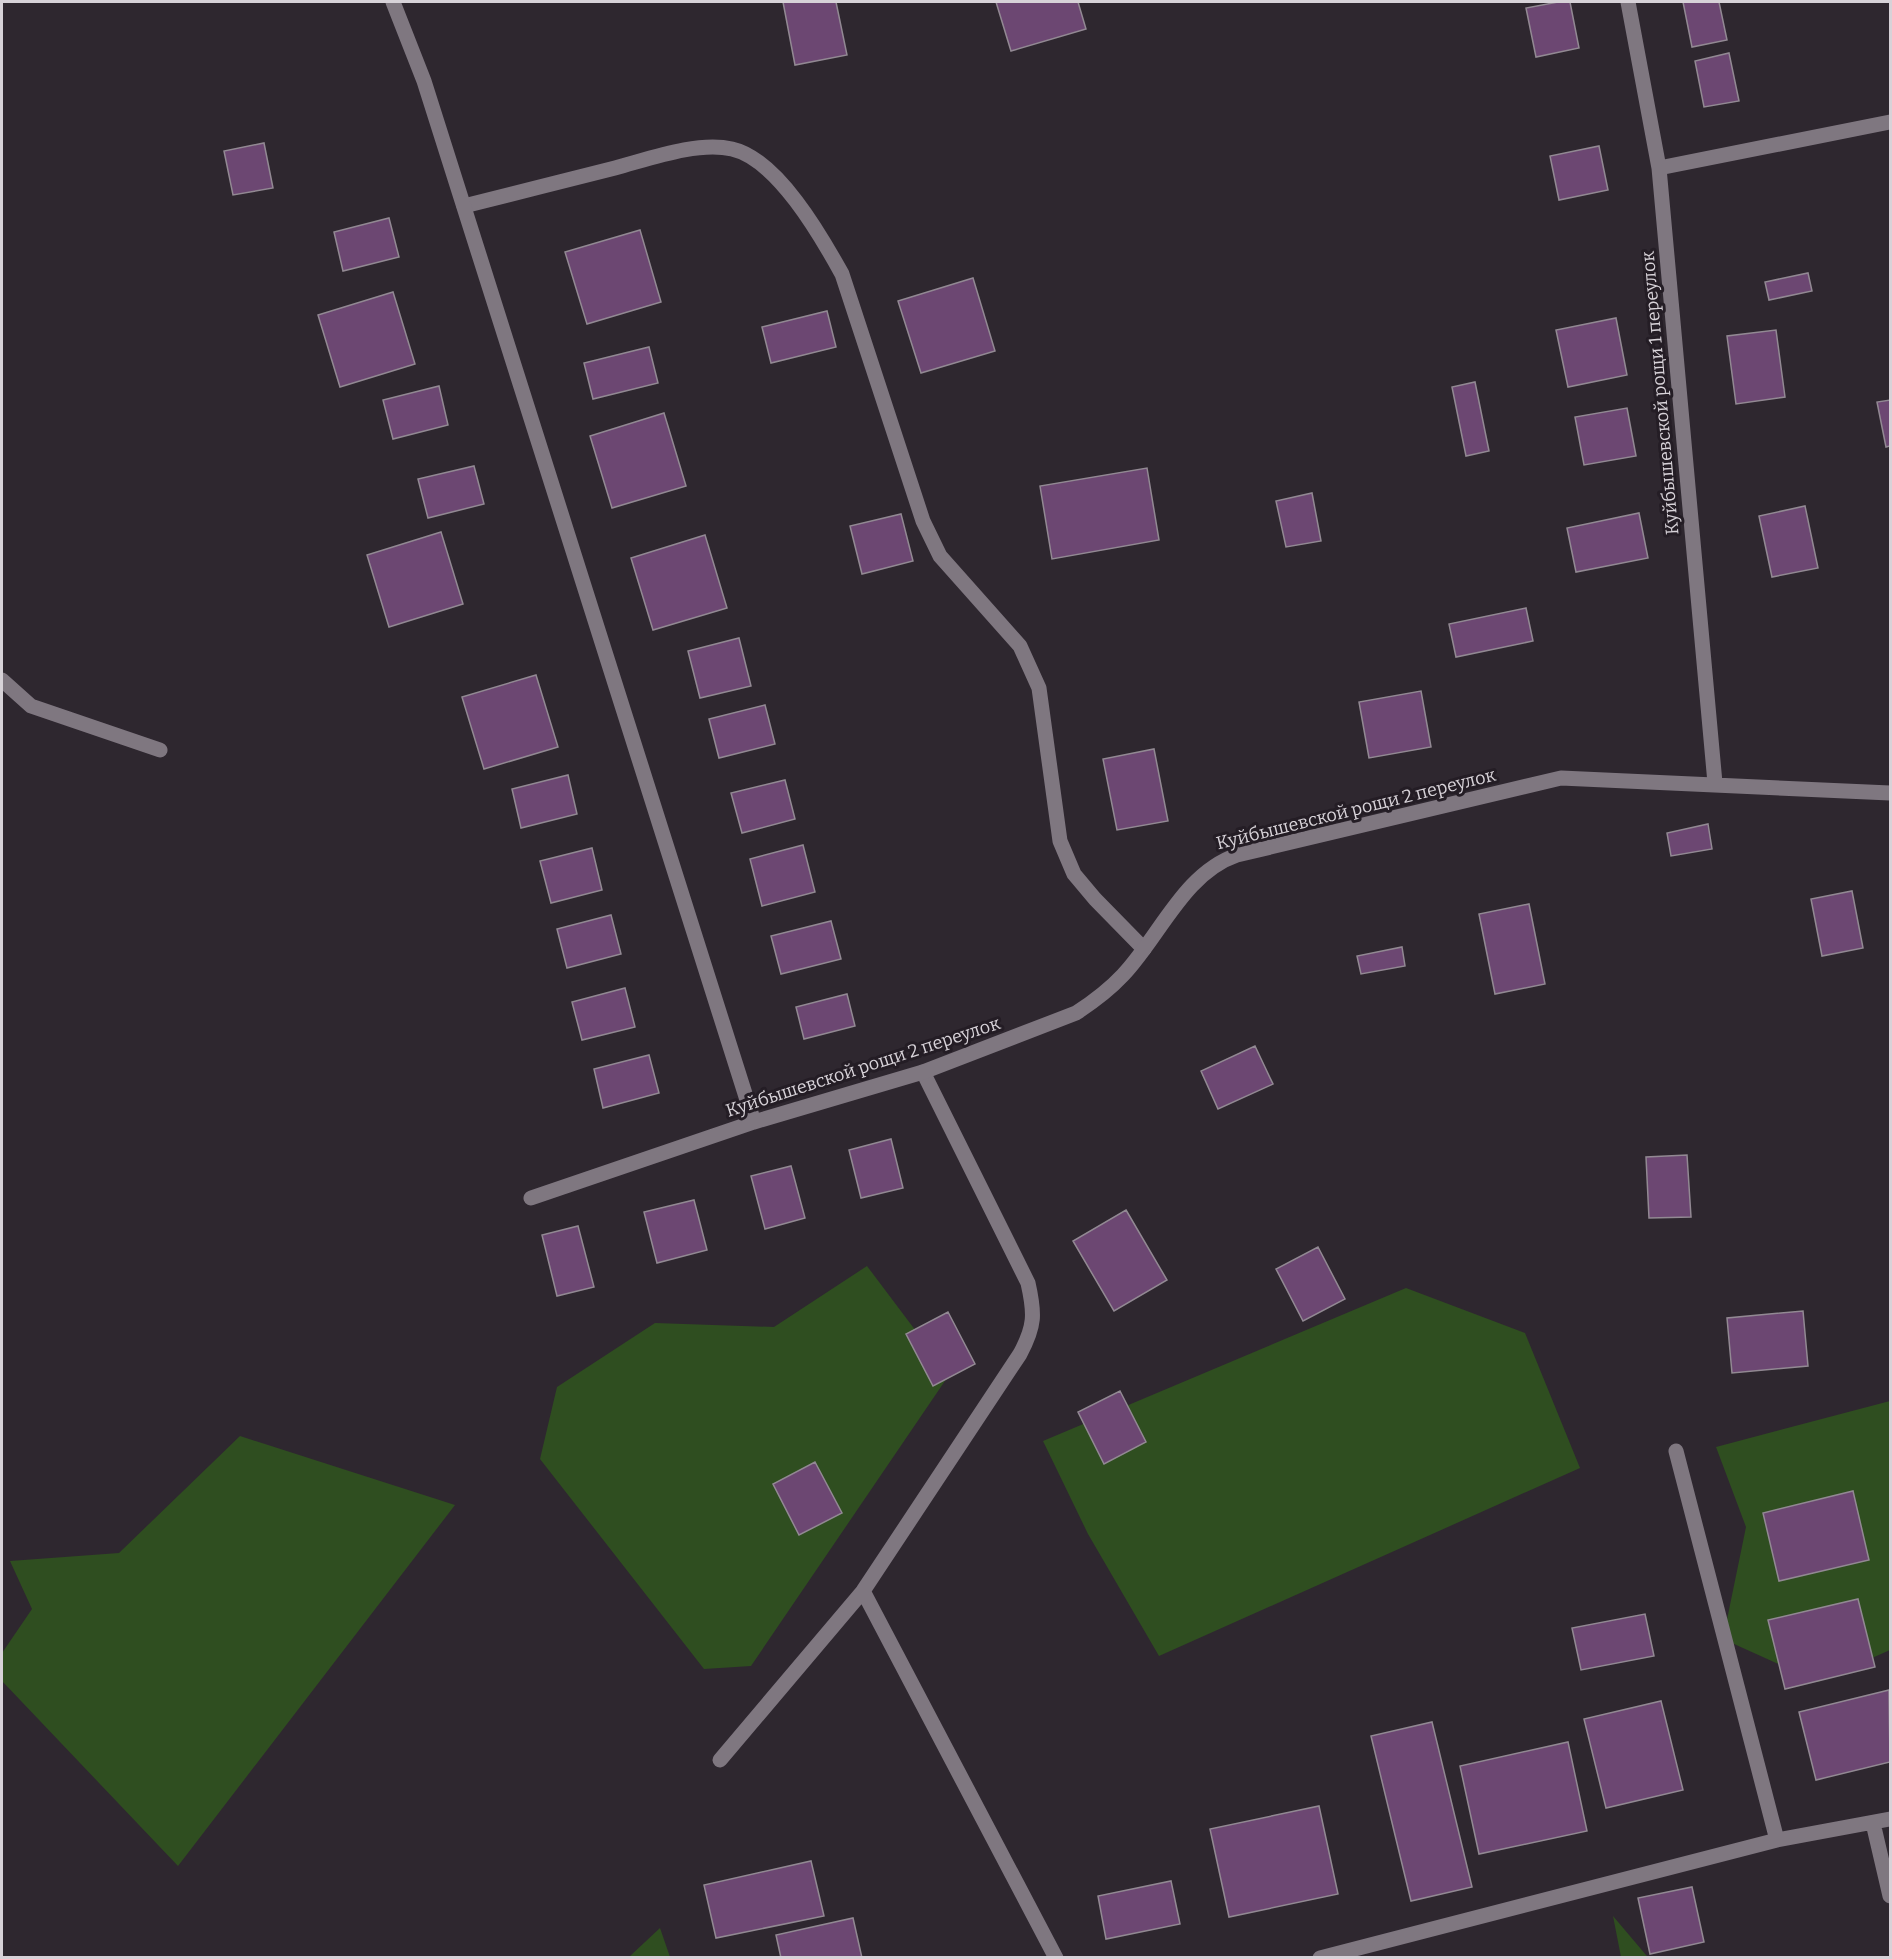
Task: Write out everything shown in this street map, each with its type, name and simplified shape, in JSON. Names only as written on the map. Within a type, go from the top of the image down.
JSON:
[{"type":"street","points":[[393,2],[424,81],[754,1122]]},
{"type":"street","name":"Куйбышевской рощи 1 переулок","points":[[1628,2],[1659,168],[1715,783]]},
{"type":"street","points":[[1659,168],[1890,122]]},
{"type":"street","points":[[464,206],[690,149],[733,149],[766,168],[794,198],[821,236],[842,274],[923,521],[940,556],[1020,646],[1039,688],[1060,841],[1074,874],[1144,949]]},
{"type":"street","points":[[2,680],[31,706],[160,750]]},
{"type":"street","name":"Куйбышевской рощи 2 переулок","points":[[531,1198],[754,1122],[923,1072],[1076,1014],[1098,999],[1124,975],[1199,878],[1217,862],[1237,855],[1561,778],[1890,792]]},
{"type":"street","points":[[720,1760],[863,1591],[1020,1354],[1034,1319],[1028,1283],[923,1072]]},
{"type":"street","points":[[1676,1451],[1777,1840]]},
{"type":"street","points":[[863,1591],[1056,1958]]},
{"type":"street","points":[[1320,1958],[1777,1840],[1890,1819]]},
{"type":"street","points":[[1873,1823],[1890,1896]]},
{"type":"green space","points":[[867,1266],[949,1375],[751,1666],[704,1669],[540,1459],[557,1387],[655,1323],[774,1327]]},
{"type":"green space","points":[[1406,1288],[1525,1333],[1580,1468],[1159,1656],[1088,1534],[1043,1441]]},
{"type":"green space","points":[[1890,1401],[1890,1650],[1818,1682],[1723,1639],[1746,1527],[1716,1447]]},
{"type":"green space","points":[[240,1436],[455,1505],[178,1866],[2,1681],[2,1653],[32,1609],[10,1561],[119,1553]]},
{"type":"green space","points":[[1613,1916],[1646,1955],[1648,1957],[1621,1957]]},
{"type":"green space","points":[[660,1928],[670,1957],[629,1957]]},
{"type":"building","points":[[783,2],[836,2],[847,55],[795,65]]},
{"type":"building","points":[[996,2],[1078,2],[1086,29],[1011,51]]},
{"type":"building","points":[[1570,2],[1579,48],[1536,57],[1526,8]]},
{"type":"building","points":[[1683,2],[1719,2],[1727,40],[1692,47]]},
{"type":"building","points":[[1729,53],[1739,101],[1704,107],[1695,61]]},
{"type":"building","points":[[264,143],[273,188],[233,195],[224,151]]},
{"type":"building","points":[[1599,146],[1608,190],[1559,200],[1550,156]]},
{"type":"building","points":[[389,218],[399,257],[343,271],[334,232]]},
{"type":"building","points":[[640,230],[661,302],[587,324],[565,252]]},
{"type":"building","points":[[1808,273],[1812,291],[1769,300],[1765,282]]},
{"type":"building","points":[[973,278],[995,351],[921,373],[898,301]]},
{"type":"building","points":[[393,292],[415,364],[340,387],[318,315]]},
{"type":"building","points":[[827,311],[836,347],[771,363],[762,327]]},
{"type":"building","points":[[1616,318],[1627,375],[1568,387],[1556,330]]},
{"type":"building","points":[[1776,330],[1785,397],[1736,404],[1727,336]]},
{"type":"building","points":[[649,347],[658,383],[593,399],[584,363]]},
{"type":"building","points":[[1475,382],[1489,451],[1466,456],[1452,387]]},
{"type":"building","points":[[439,386],[448,425],[393,439],[383,400]]},
{"type":"building","points":[[1890,400],[1890,446],[1886,447],[1877,402]]},
{"type":"building","points":[[1627,408],[1636,456],[1584,465],[1575,417]]},
{"type":"building","points":[[664,413],[686,486],[612,508],[590,436]]},
{"type":"building","points":[[474,466],[484,504],[428,518],[418,479]]},
{"type":"building","points":[[1147,468],[1159,540],[1052,559],[1040,486]]},
{"type":"building","points":[[1312,493],[1321,541],[1286,547],[1276,501]]},
{"type":"building","points":[[1805,506],[1818,568],[1772,577],[1759,516]]},
{"type":"building","points":[[1639,513],[1648,558],[1576,572],[1567,528]]},
{"type":"building","points":[[901,514],[913,561],[862,574],[850,526]]},
{"type":"building","points":[[441,532],[463,604],[389,627],[367,555]]},
{"type":"building","points":[[705,535],[727,608],[653,630],[631,558]]},
{"type":"building","points":[[1526,608],[1533,641],[1456,657],[1449,624]]},
{"type":"building","points":[[739,638],[751,686],[700,698],[688,651]]},
{"type":"building","points":[[536,675],[558,747],[484,769],[462,697]]},
{"type":"building","points":[[1421,691],[1431,747],[1369,758],[1359,702]]},
{"type":"building","points":[[765,705],[775,744],[719,758],[709,719]]},
{"type":"building","points":[[1154,749],[1168,821],[1117,830],[1103,759]]},
{"type":"building","points":[[568,775],[577,814],[521,828],[512,789]]},
{"type":"building","points":[[785,780],[795,819],[742,833],[731,793]]},
{"type":"building","points":[[1708,824],[1712,849],[1671,856],[1667,833]]},
{"type":"building","points":[[803,845],[815,892],[762,906],[750,859]]},
{"type":"building","points":[[592,848],[602,890],[551,903],[540,861]]},
{"type":"building","points":[[1852,891],[1863,948],[1822,956],[1811,899]]},
{"type":"building","points":[[1529,904],[1545,984],[1495,994],[1479,914]]},
{"type":"building","points":[[611,915],[621,954],[567,968],[557,929]]},
{"type":"building","points":[[831,921],[841,959],[781,974],[771,936]]},
{"type":"building","points":[[1402,947],[1405,966],[1361,974],[1357,956]]},
{"type":"building","points":[[625,988],[635,1027],[582,1040],[572,1002]]},
{"type":"building","points":[[847,994],[855,1026],[804,1039],[796,1007]]},
{"type":"building","points":[[1255,1046],[1273,1084],[1218,1109],[1201,1071]]},
{"type":"building","points":[[649,1055],[659,1093],[603,1108],[594,1069]]},
{"type":"building","points":[[891,1139],[903,1188],[861,1198],[849,1150]]},
{"type":"building","points":[[1687,1155],[1691,1217],[1649,1218],[1646,1157]]},
{"type":"building","points":[[791,1166],[805,1218],[765,1229],[751,1176]]},
{"type":"building","points":[[694,1200],[707,1250],[657,1263],[644,1212]]},
{"type":"building","points":[[1126,1210],[1167,1280],[1114,1311],[1073,1241]]},
{"type":"building","points":[[578,1226],[594,1287],[557,1296],[542,1235]]},
{"type":"building","points":[[1318,1247],[1345,1299],[1303,1321],[1276,1269]]},
{"type":"building","points":[[1803,1311],[1808,1366],[1732,1373],[1727,1318]]},
{"type":"building","points":[[948,1312],[975,1364],[933,1386],[906,1334]]},
{"type":"building","points":[[1120,1391],[1146,1442],[1104,1464],[1078,1412]]},
{"type":"building","points":[[815,1462],[842,1513],[799,1535],[773,1484]]},
{"type":"building","points":[[1853,1491],[1869,1560],[1779,1581],[1763,1513]]},
{"type":"building","points":[[1858,1599],[1875,1667],[1785,1689],[1768,1620]]},
{"type":"building","points":[[1645,1614],[1654,1656],[1581,1670],[1572,1628]]},
{"type":"building","points":[[1889,1690],[1890,1762],[1816,1780],[1799,1712]]},
{"type":"building","points":[[1661,1701],[1683,1790],[1606,1808],[1584,1719]]},
{"type":"building","points":[[1432,1722],[1472,1887],[1411,1901],[1371,1736]]},
{"type":"building","points":[[1568,1742],[1587,1831],[1479,1854],[1460,1766]]},
{"type":"building","points":[[1319,1806],[1338,1894],[1229,1917],[1210,1829]]},
{"type":"building","points":[[811,1861],[824,1916],[716,1938],[704,1885]]},
{"type":"building","points":[[1171,1881],[1180,1924],[1106,1939],[1098,1896]]},
{"type":"building","points":[[1692,1887],[1704,1942],[1650,1954],[1638,1898]]},
{"type":"building","points":[[853,1918],[862,1958],[781,1958],[776,1935]]}]
